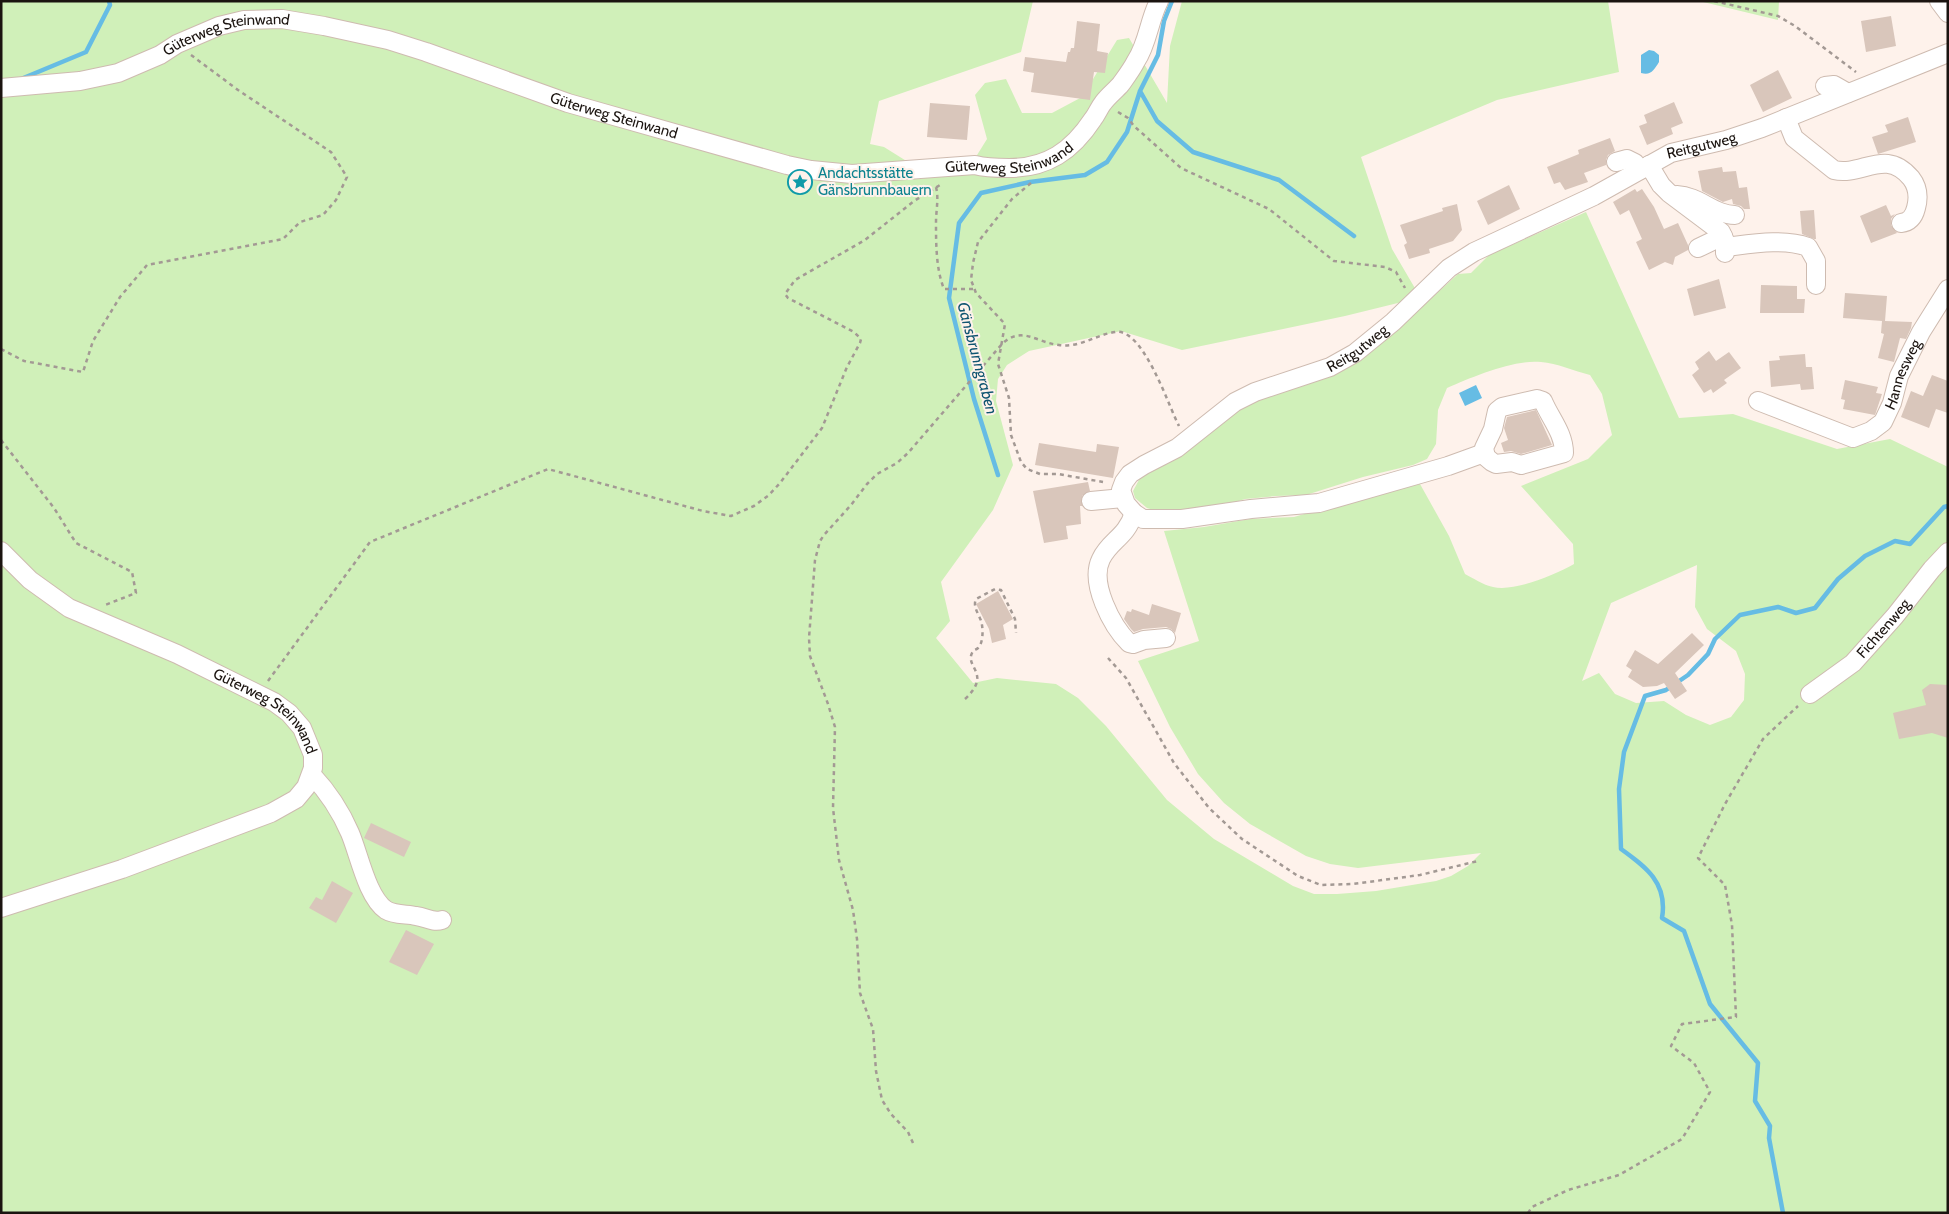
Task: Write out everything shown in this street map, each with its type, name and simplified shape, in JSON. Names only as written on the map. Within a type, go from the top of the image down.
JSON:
[{"type":"street","points":[[1939,1],[1948,13]]},
{"type":"street","name":"Güterweg Steinwand","points":[[1,88],[72,82],[118,73],[160,55],[177,44],[233,22],[282,19],[388,40],[568,103],[753,156],[810,170],[852,174],[975,165],[985,168],[1021,168],[1049,161],[1072,144],[1092,121],[1103,103],[1121,84],[1136,62],[1158,3]]},
{"type":"street","name":"Reitgutweg","points":[[1122,493],[1126,478],[1187,441],[1215,416],[1241,398],[1330,367],[1355,353],[1373,340],[1442,274],[1466,256],[1577,204],[1681,150],[1729,139],[1948,53]]},
{"type":"street","points":[[1825,86],[1834,85],[1848,93]]},
{"type":"street","points":[[1786,118],[1794,138],[1834,170],[1846,171],[1884,163],[1906,172],[1914,182],[1919,198],[1915,213],[1908,222],[1901,224]]},
{"type":"street","points":[[1616,162],[1627,159],[1645,168],[1672,196],[1717,228],[1725,245]]},
{"type":"street","points":[[1672,196],[1687,196],[1716,210],[1735,215]]},
{"type":"street","points":[[1698,248],[1780,243],[1798,244],[1808,247],[1816,261],[1816,285]]},
{"type":"street","name":"Hannesweg","points":[[1758,401],[1853,438],[1871,431],[1883,422],[1892,403],[1900,376],[1921,332],[1948,289]]},
{"type":"street","points":[[1538,399],[1542,401],[1549,416],[1557,425],[1565,450],[1563,454],[1521,465],[1512,462],[1496,464],[1489,460],[1484,453],[1484,448],[1493,429],[1495,414],[1499,409],[1538,399]]},
{"type":"street","points":[[1091,500],[1122,493],[1134,513],[1146,520],[1164,520],[1319,503],[1462,462],[1484,453]]},
{"type":"street","points":[[1134,513],[1128,528],[1100,561],[1099,586],[1110,616],[1129,643],[1133,644],[1144,640],[1166,638]]},
{"type":"street","name":"Güterweg Steinwand","points":[[1,551],[35,584],[57,601],[83,615],[177,654],[259,693],[289,713],[302,728],[313,755],[312,775],[306,787],[296,799],[271,813],[122,869],[1,908]]},
{"type":"street","name":"Fichtenweg","points":[[1810,694],[1853,663],[1948,552]]},
{"type":"street","points":[[312,775],[343,819],[371,888],[384,908],[393,913],[419,916],[434,922],[442,920]]},
{"type":"path","points":[[1714,1],[1778,16],[1795,26],[1871,84]]},
{"type":"path","points":[[1,349],[24,360],[83,372],[93,341],[120,297],[147,265],[283,239],[300,222],[323,215],[336,200],[347,177],[331,152],[238,90],[177,44]]},
{"type":"path","points":[[1128,118],[1134,126],[1181,168],[1269,209],[1334,261],[1385,267],[1396,272],[1408,292],[1416,299]]},
{"type":"path","points":[[259,693],[370,542],[548,469],[703,511],[731,516],[754,506],[769,495],[815,437],[826,419],[847,367],[861,339],[854,332],[840,327],[788,298],[785,294],[787,290],[795,280],[865,240],[914,201],[944,183]]},
{"type":"path","points":[[1029,185],[1012,199],[978,242],[970,280],[990,310],[1005,324],[998,364],[1009,398],[1011,435],[1021,462],[1027,470],[1040,474],[1058,474],[1092,480],[1122,493]]},
{"type":"path","points":[[936,187],[938,197],[936,221],[939,276],[944,289],[975,289]]},
{"type":"path","points":[[913,1143],[908,1132],[886,1107],[879,1090],[874,1029],[860,993],[859,959],[853,910],[838,860],[833,798],[835,727],[810,656],[810,622],[815,560],[820,541],[871,479],[901,459],[1002,344],[1015,335],[1028,336],[1059,345],[1070,346],[1116,332],[1126,333],[1152,366],[1168,404],[1187,441]]},
{"type":"path","points":[[1,440],[54,508],[76,543],[132,572],[136,593],[83,615]]},
{"type":"path","points":[[965,699],[975,689],[978,681],[971,656],[972,652],[982,641],[982,624],[975,606],[976,599],[995,589],[1001,590],[1015,618],[1016,633]]},
{"type":"path","points":[[1108,658],[1126,678],[1174,763],[1209,808],[1242,840],[1298,876],[1322,885],[1354,884],[1420,875],[1478,861]]},
{"type":"path","points":[[1528,1213],[1532,1207],[1568,1190],[1619,1175],[1682,1139],[1710,1092],[1694,1064],[1671,1046],[1682,1024],[1736,1017],[1732,925],[1725,885],[1698,858],[1725,804],[1763,738],[1810,694]]},
{"type":"green space","points":[[1,1],[1033,1],[1021,52],[879,101],[870,144],[884,147],[924,172],[969,168],[987,139],[975,95],[985,83],[1006,79],[1022,113],[1052,113],[1082,97],[1117,40],[1129,38],[1167,103],[1170,46],[1182,1],[1608,1],[1619,72],[1497,100],[1361,157],[1392,249],[1416,290],[1406,301],[1345,316],[1182,350],[1121,331],[1029,351],[1007,365],[998,379],[996,401],[1013,465],[993,510],[941,582],[950,621],[936,638],[973,683],[997,678],[1056,684],[1078,698],[1106,726],[1167,800],[1214,839],[1293,886],[1314,894],[1376,891],[1436,881],[1451,876],[1468,866],[1481,853],[1358,868],[1330,864],[1306,856],[1250,824],[1224,803],[1198,774],[1170,727],[1138,661],[1199,641],[1164,531],[1204,527],[1250,519],[1294,517],[1352,500],[1368,498],[1402,486],[1420,484],[1449,536],[1465,574],[1493,587],[1502,588],[1523,585],[1574,564],[1573,544],[1521,486],[1588,459],[1612,435],[1602,394],[1590,375],[1547,363],[1518,363],[1493,370],[1447,388],[1438,410],[1436,444],[1427,459],[1413,465],[1363,477],[1306,495],[1245,499],[1214,509],[1181,512],[1157,511],[1147,508],[1135,498],[1133,491],[1140,478],[1187,451],[1235,412],[1404,323],[1458,274],[1471,273],[1489,255],[1586,212],[1679,418],[1733,414],[1837,449],[1890,439],[1948,467],[1948,1213],[1,1213]],"holes":[[[1697,565],[1695,607],[1707,629],[1736,651],[1745,674],[1744,700],[1731,717],[1710,725],[1686,715],[1664,701],[1636,703],[1615,694],[1599,673],[1582,681],[1611,603]]]},
{"type":"green space","points":[[1699,1],[1779,1],[1778,20]]},
{"type":"water","points":[[1649,50],[1659,55],[1659,62],[1654,70],[1644,74],[1641,73],[1641,55]]},
{"type":"water","points":[[1476,385],[1482,398],[1465,406],[1459,393]]},
{"type":"building","points":[[1891,16],[1896,46],[1866,52],[1861,21]]},
{"type":"building","points":[[1077,21],[1100,24],[1097,51],[1108,53],[1105,73],[1094,72],[1090,100],[1031,92],[1034,73],[1023,71],[1025,57],[1066,62],[1068,52],[1070,52],[1071,48],[1074,48]]},
{"type":"building","points":[[1778,70],[1792,98],[1763,112],[1750,85]]},
{"type":"building","points":[[1674,102],[1683,123],[1671,128],[1673,134],[1647,145],[1639,126],[1647,123],[1644,115]]},
{"type":"building","points":[[930,103],[970,106],[967,140],[927,137]]},
{"type":"building","points":[[1908,117],[1916,142],[1878,154],[1872,137],[1888,132],[1885,125]]},
{"type":"building","points":[[1610,138],[1615,151],[1608,155],[1606,165],[1584,173],[1588,182],[1565,190],[1560,182],[1554,184],[1547,167],[1579,154],[1578,150]]},
{"type":"building","points":[[1722,167],[1723,172],[1736,171],[1739,188],[1747,187],[1750,209],[1744,209],[1733,204],[1732,199],[1723,202],[1702,191],[1698,171]]},
{"type":"building","points":[[1509,185],[1520,209],[1488,225],[1477,201]]},
{"type":"building","points":[[1635,189],[1637,192],[1642,189],[1654,207],[1664,229],[1678,223],[1688,245],[1688,250],[1675,257],[1673,265],[1665,262],[1649,270],[1636,242],[1642,239],[1629,210],[1620,215],[1613,202]]},
{"type":"building","points":[[1457,204],[1462,230],[1453,241],[1429,249],[1430,253],[1409,259],[1404,245],[1407,243],[1400,225],[1443,211],[1442,208]]},
{"type":"building","points":[[1886,205],[1891,216],[1895,214],[1891,219],[1891,225],[1897,233],[1871,243],[1860,216]]},
{"type":"building","points":[[1814,210],[1816,239],[1802,234],[1800,211]]},
{"type":"building","points":[[1719,279],[1726,308],[1694,316],[1687,289]]},
{"type":"building","points":[[1761,285],[1797,286],[1797,299],[1805,299],[1804,313],[1760,313]]},
{"type":"building","points":[[1845,293],[1887,296],[1885,321],[1912,322],[1906,339],[1900,338],[1894,362],[1878,358],[1884,334],[1881,333],[1882,321],[1843,318]]},
{"type":"building","points":[[1709,351],[1716,361],[1729,352],[1741,368],[1724,380],[1727,383],[1713,393],[1711,389],[1704,393],[1692,375],[1699,369],[1695,362]]},
{"type":"building","points":[[1805,354],[1806,367],[1812,367],[1814,389],[1801,390],[1800,384],[1771,387],[1769,361],[1780,360],[1779,356]]},
{"type":"building","points":[[1932,375],[1948,381],[1948,413],[1936,409],[1929,428],[1901,417],[1911,391],[1923,396]]},
{"type":"building","points":[[1845,380],[1878,387],[1876,393],[1882,394],[1875,415],[1843,409],[1845,400],[1841,399]]},
{"type":"building","points":[[1536,410],[1552,445],[1521,454],[1511,451],[1504,452],[1501,443],[1508,440],[1504,428],[1507,417]]},
{"type":"building","points":[[1039,443],[1096,452],[1097,444],[1119,447],[1113,478],[1035,465]]},
{"type":"building","points":[[1088,482],[1090,491],[1082,496],[1082,506],[1080,506],[1081,524],[1066,526],[1068,539],[1044,543],[1033,491]]},
{"type":"building","points":[[998,591],[1013,619],[1003,625],[1006,639],[992,643],[989,629],[976,604]]},
{"type":"building","points":[[1152,604],[1181,613],[1175,633],[1166,627],[1143,629],[1134,632],[1131,629],[1124,619],[1127,611],[1131,612],[1132,609],[1149,615]]},
{"type":"building","points":[[1692,633],[1704,645],[1675,673],[1687,691],[1675,699],[1664,683],[1657,686],[1643,687],[1628,677],[1632,670],[1626,666],[1635,650],[1658,664]]},
{"type":"building","points":[[1930,684],[1948,685],[1948,738],[1932,733],[1899,739],[1893,713],[1926,705],[1922,690]]},
{"type":"building","points":[[371,823],[411,842],[404,857],[364,838]]},
{"type":"building","points":[[332,881],[353,893],[336,923],[309,908],[316,897],[322,900]]},
{"type":"building","points":[[406,930],[434,944],[417,975],[389,962]]},
{"type":"waterway","points":[[21,79],[86,52],[110,5],[109,1]]},
{"type":"waterway","name":"Gänsbrunngraben","points":[[998,475],[974,399],[949,298],[959,223],[981,193],[1030,182],[1085,175],[1107,162],[1127,132],[1140,91],[1158,55],[1164,21],[1172,1]]},
{"type":"waterway","name":"Gänsbrunngraben","points":[[1140,91],[1157,121],[1193,152],[1279,180],[1354,236]]},
{"type":"waterway","points":[[1783,1213],[1769,1138],[1770,1126],[1755,1101],[1758,1063],[1710,1004],[1684,931],[1662,918],[1662,895],[1653,877],[1639,862],[1621,849],[1619,789],[1624,752],[1645,696],[1666,690],[1688,675],[1708,654],[1715,639],[1740,615],[1778,607],[1796,613],[1815,608],[1838,579],[1865,556],[1895,541],[1910,544],[1944,507],[1948,506]]},
{"type":"place","name":"Andachtsstätte Gänsbrunnbauern","points":[[800,182]]}]
